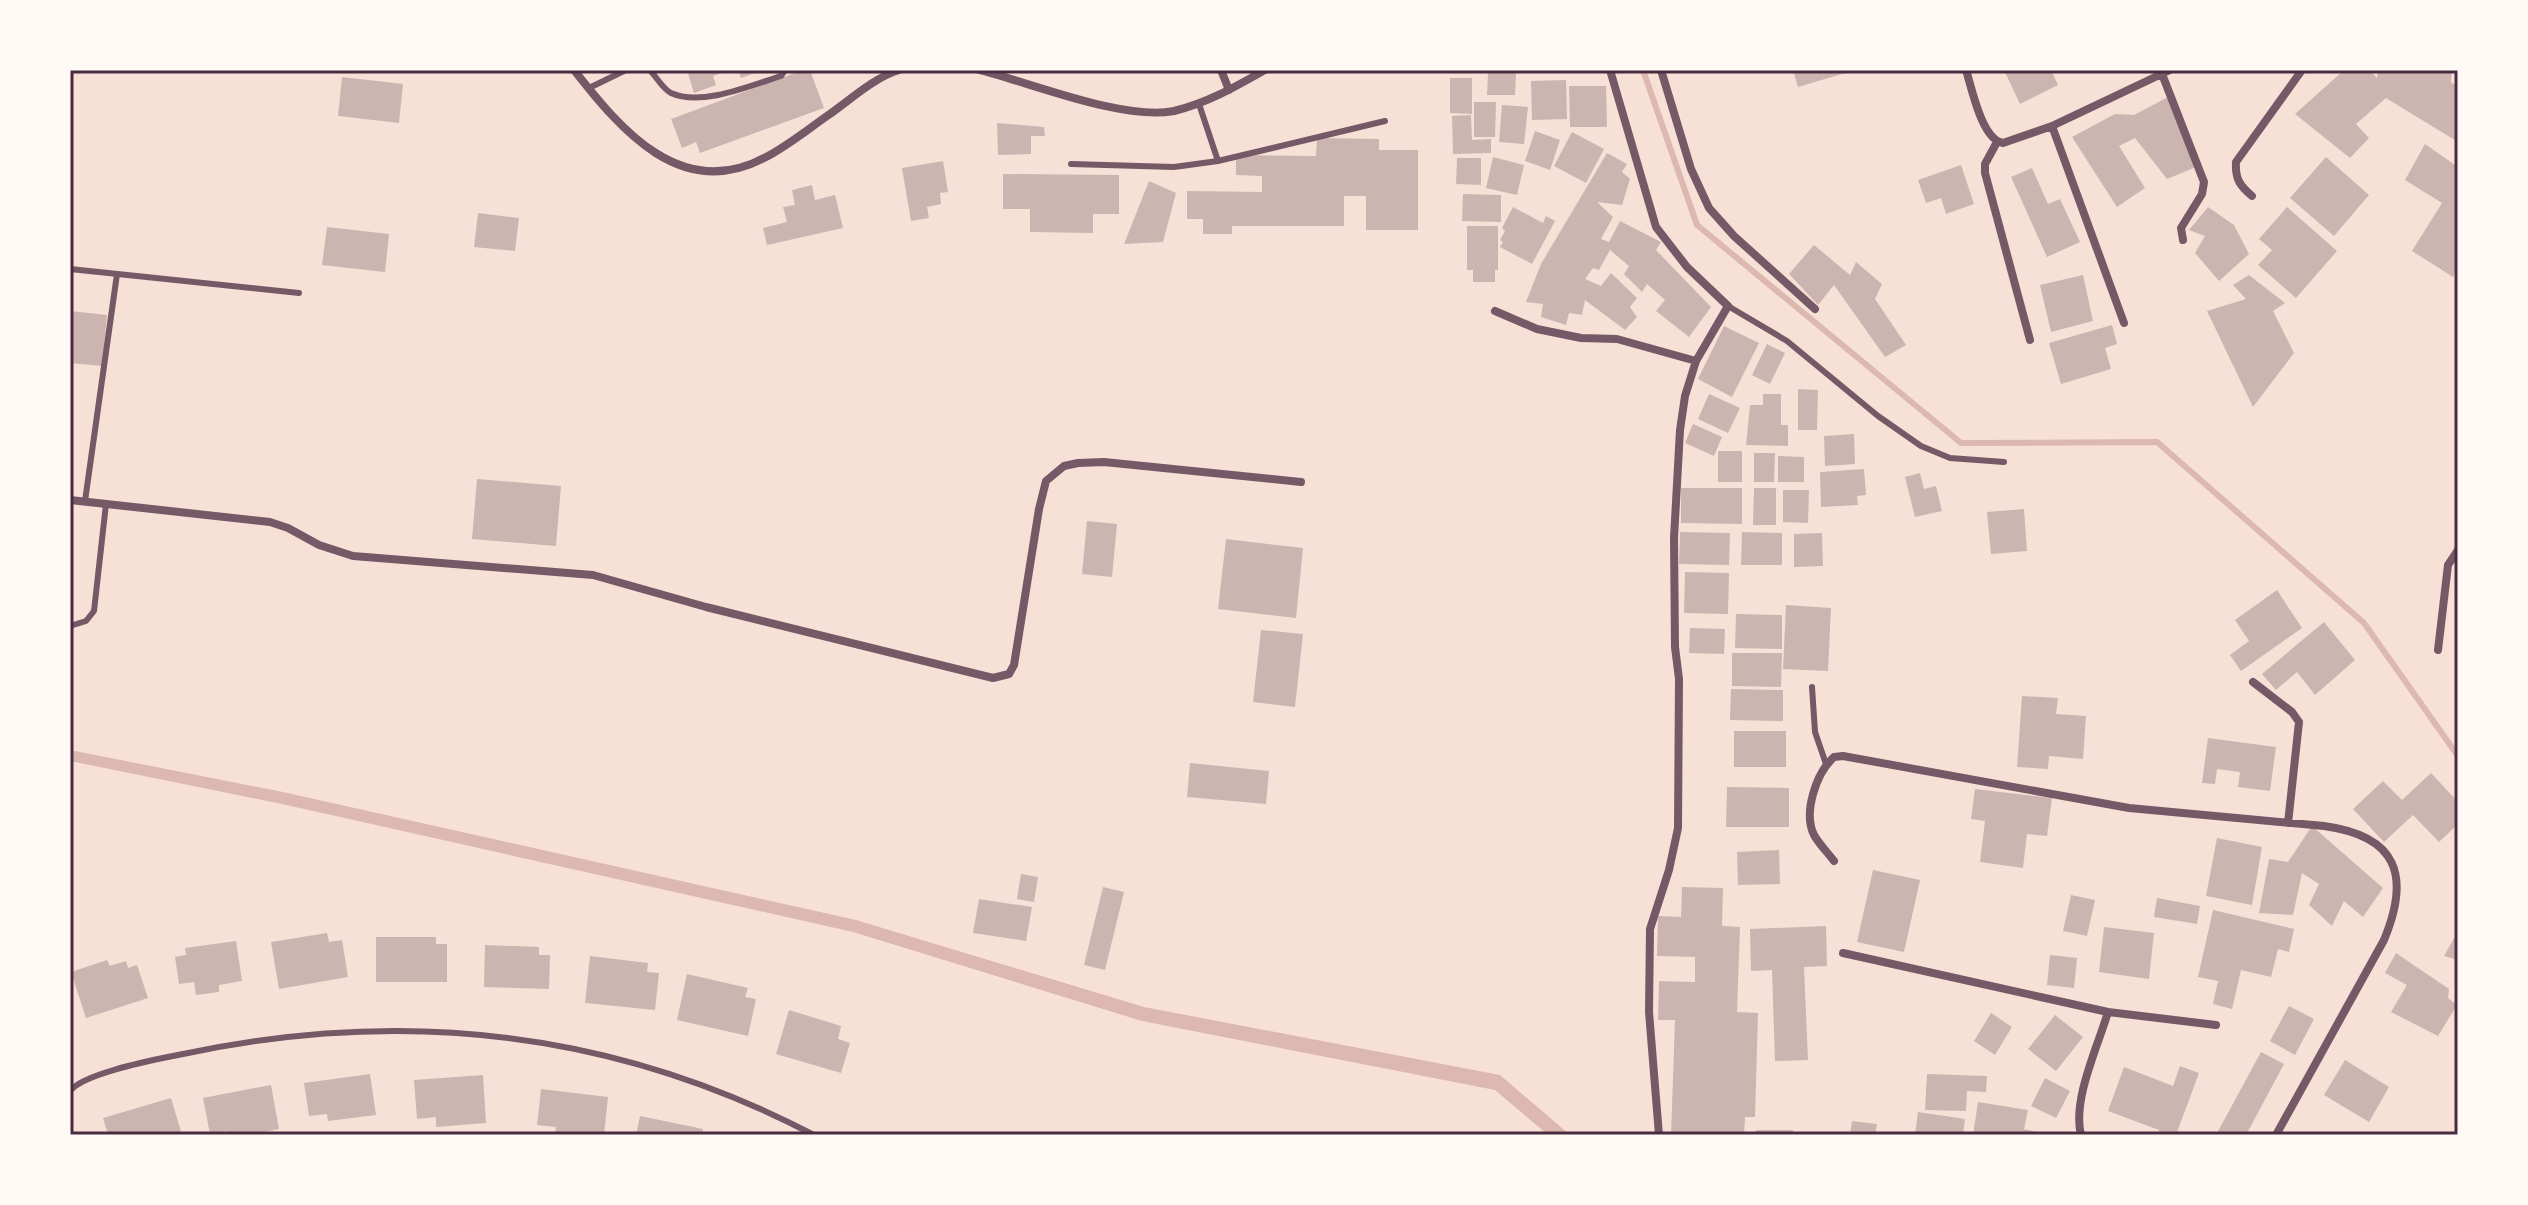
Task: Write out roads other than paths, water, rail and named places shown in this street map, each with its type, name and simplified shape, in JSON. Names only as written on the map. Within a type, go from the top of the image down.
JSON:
[{"type":"street","points":[[574,70],[626,131],[660,157],[693,170],[726,171],[764,158],[877,81],[899,70]]},
{"type":"street","points":[[980,70],[1008,74],[1134,112],[1171,111],[1199,104],[1265,70]]},
{"type":"street","points":[[1221,70],[1229,90]]},
{"type":"street","points":[[1610,70],[1656,227],[1687,267],[1728,306],[1696,361],[1685,396],[1680,430],[1674,538],[1675,647],[1679,679],[1678,828],[1669,870],[1650,929],[1649,1012],[1659,1135]]},
{"type":"street","points":[[1661,70],[1691,169],[1709,208],[1727,229],[1815,309]]},
{"type":"street","points":[[1966,70],[1986,131],[1997,142],[2010,143],[2166,72],[2204,182],[2202,194],[2181,228],[2183,240]]},
{"type":"street","points":[[2252,196],[2236,178],[2236,162],[2302,70]]},
{"type":"street","points":[[2052,126],[2124,323]]},
{"type":"street","points":[[1997,142],[1985,164],[1985,173],[2030,340]]},
{"type":"street","points":[[1495,311],[1537,329],[1581,338],[1617,339],[1696,361]]},
{"type":"street","points":[[70,500],[270,522],[319,545],[353,556],[593,575],[706,607],[993,678],[1009,674],[1014,665],[1039,509],[1046,481],[1054,472],[1078,463],[1104,462],[1301,482]]},
{"type":"street","points":[[2438,650],[2448,565],[2458,550]]},
{"type":"street","points":[[2253,682],[2292,712],[2299,722],[2288,823]]},
{"type":"street","points":[[1834,861],[1815,838],[1810,824],[1810,809],[1826,764],[1834,757],[1843,756],[2129,808],[2346,829],[2365,836],[2391,861],[2398,882],[2396,908],[2384,940],[2276,1135]]},
{"type":"street","points":[[1843,953],[2108,1012],[2216,1025]]},
{"type":"street","points":[[2081,1135],[2081,1100],[2108,1012]]},
{"type":"lane","points":[[589,88],[626,70]]},
{"type":"lane","points":[[650,70],[668,91],[682,97],[724,93],[781,76],[785,70]]},
{"type":"lane","points":[[1199,104],[1218,161]]},
{"type":"lane","points":[[1071,164],[1174,167],[1218,161],[1385,121]]},
{"type":"lane","points":[[70,269],[299,293]]},
{"type":"lane","points":[[85,501],[117,274]]},
{"type":"lane","points":[[1728,306],[1787,341],[1878,416],[1921,446],[1950,458],[2004,462]]},
{"type":"lane","points":[[70,626],[86,621],[94,611],[106,504]]},
{"type":"lane","points":[[1812,687],[1815,732],[1826,764]]},
{"type":"lane","points":[[70,1091],[77,1083],[125,1068],[250,1040],[334,1032],[428,1030],[557,1045],[664,1071],[814,1135]]},
{"type":"waterway","points":[[1643,70],[1697,225],[1961,443],[2157,442],[2364,623],[2458,756]]}]
